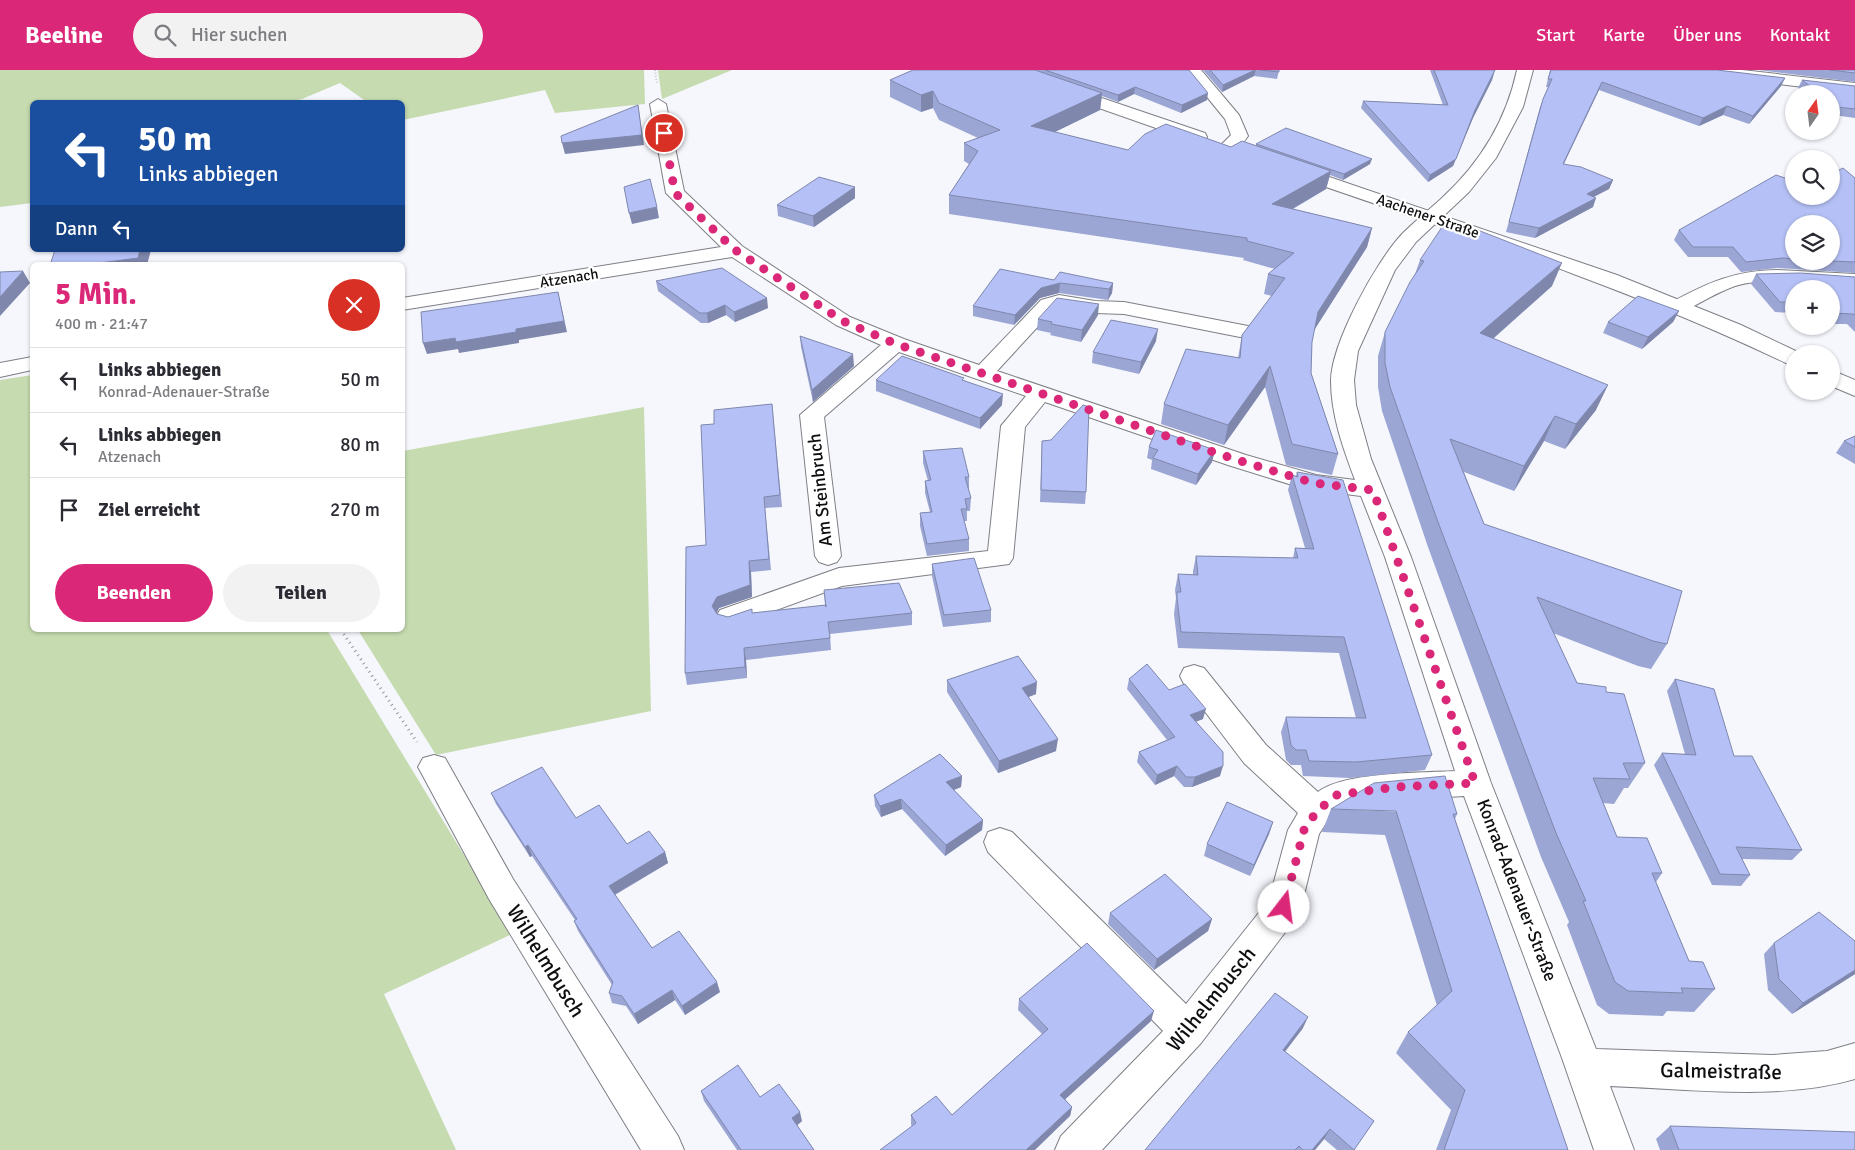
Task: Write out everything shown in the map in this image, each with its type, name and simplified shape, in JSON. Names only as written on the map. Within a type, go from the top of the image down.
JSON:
[{"type":"street","points":[[1004,70],[1236,150],[1240,136],[1232,118],[1201,72]]},
{"type":"street","name":"Konrad-Adenauer-Straße","points":[[1525,70],[1523,85],[1490,157],[1473,177],[1410,237],[1392,260],[1368,305],[1345,359],[1346,411],[1358,454],[1373,490],[1475,783],[1586,1067],[1614,1150]]},
{"type":"street","points":[[1703,70],[1855,88]]},
{"type":"street","points":[[658,104],[675,193],[735,250],[843,321],[896,344],[1246,463],[1314,483],[1373,490]]},
{"type":"street","name":"Aachener Straße","points":[[1276,164],[1679,306],[1785,354]]},
{"type":"street","name":"Atzenach","points":[[405,304],[710,256],[735,250]]},
{"type":"street","points":[[1679,306],[1712,289],[1735,280],[1754,277],[1855,280]]},
{"type":"street","points":[[983,373],[1048,304],[1059,301],[1095,307],[1124,308],[1240,331]]},
{"type":"street","name":"Am Steinbruch","points":[[828,556],[812,415],[896,344]]},
{"type":"street","points":[[0,370],[30,364]]},
{"type":"street","points":[[1840,382],[1855,389]]},
{"type":"street","points":[[730,617],[839,576],[1000,558],[1013,426],[1041,393]]},
{"type":"street","points":[[1194,676],[1255,754],[1317,811]]},
{"type":"street","name":"Wilhelmbusch","points":[[434,768],[501,889],[664,1150]]},
{"type":"street","name":"Wilhelmbusch","points":[[1075,1150],[1188,1031],[1284,907],[1304,830],[1317,811],[1337,795],[1396,787],[1475,783]]},
{"type":"street","points":[[1000,842],[1188,1031]]},
{"type":"street","name":"Galmeistraße","points":[[1586,1067],[1772,1073],[1827,1069],[1855,1061]]},
{"type":"path","points":[[342,632],[434,768]]},
{"type":"green space","points":[[0,70],[644,70],[645,104],[555,113],[545,90],[405,120],[405,100],[364,100],[340,83],[297,100],[30,100],[30,203],[0,207]]},
{"type":"green space","points":[[658,70],[732,70],[662,99]]},
{"type":"green space","points":[[30,375],[30,632],[328,632],[512,934],[384,994],[456,1150],[0,1150],[0,380]]},
{"type":"green space","points":[[644,407],[651,711],[436,755],[359,632],[405,632],[405,451]]},
{"type":"building","points":[[913,70],[1035,70],[1102,93],[1031,126],[1128,150],[1145,134],[1166,124],[1231,147],[1242,141],[1331,171],[1272,204],[1372,228],[1318,312],[1312,342],[1311,373],[1338,454],[1292,444],[1270,366],[1228,425],[1164,404],[1186,349],[1240,358],[1242,335],[1285,278],[1268,274],[1294,253],[1247,241],[1247,238],[949,195],[978,151],[964,143],[1000,130],[939,103],[933,91],[921,95],[890,80]]},
{"type":"building","points":[[1045,70],[1189,70],[1208,93],[1182,105],[1135,87],[1118,95]]},
{"type":"building","points":[[1210,70],[1255,70],[1223,85]]},
{"type":"building","points":[[1260,70],[1279,70],[1279,72]]},
{"type":"building","points":[[1434,70],[1495,70],[1475,110],[1456,159],[1430,175],[1363,101],[1448,105]]},
{"type":"building","points":[[1551,70],[1717,70],[1785,78],[1753,116],[1727,106],[1703,118],[1602,82],[1563,164],[1581,167],[1613,180],[1587,194],[1596,198],[1539,228],[1509,222],[1543,99],[1552,79],[1548,79]]},
{"type":"building","points":[[1830,70],[1855,70],[1855,73]]},
{"type":"building","points":[[1802,80],[1855,86],[1855,109],[1840,107],[1840,85],[1808,85]]},
{"type":"building","points":[[638,105],[642,135],[562,143],[561,136]]},
{"type":"building","points":[[1286,128],[1372,159],[1344,174],[1256,144]]},
{"type":"building","points":[[1843,168],[1855,178],[1855,262],[1840,261],[1840,215],[1785,215],[1785,258],[1746,262],[1733,247],[1693,247],[1679,230],[1776,175],[1785,178],[1785,205],[1840,205],[1840,170]]},
{"type":"building","points":[[819,177],[855,187],[813,216],[777,205]]},
{"type":"building","points":[[650,179],[657,207],[629,213],[624,187]]},
{"type":"building","points":[[1442,227],[1466,233],[1470,227],[1562,263],[1480,333],[1608,385],[1576,424],[1555,416],[1524,466],[1450,439],[1484,524],[1682,591],[1667,644],[1653,641],[1537,597],[1577,683],[1606,687],[1606,692],[1624,694],[1645,763],[1623,763],[1630,779],[1593,778],[1617,837],[1647,838],[1662,873],[1652,873],[1689,961],[1703,962],[1715,989],[1681,988],[1683,993],[1628,991],[1615,982],[1583,901],[1586,901],[1556,833],[1438,522],[1390,387],[1385,363],[1385,332],[1410,282],[1424,261],[1420,260]]},
{"type":"building","points":[[54,252],[140,252],[138,258],[107,262],[51,262]]},
{"type":"building","points":[[722,268],[767,298],[734,312],[725,305],[707,313],[700,313],[656,281]]},
{"type":"building","points":[[1000,269],[1054,280],[1060,272],[1113,283],[1109,289],[1060,283],[1041,288],[1015,315],[973,306]]},
{"type":"building","points":[[23,271],[0,297],[0,272]]},
{"type":"building","points":[[1800,273],[1855,277],[1855,315],[1840,313],[1840,280],[1785,280],[1785,302],[1780,302],[1756,274]]},
{"type":"building","points":[[558,292],[564,321],[516,329],[516,332],[456,342],[455,338],[423,343],[421,312]]},
{"type":"building","points":[[1638,296],[1679,311],[1648,337],[1608,322]]},
{"type":"building","points":[[1057,298],[1099,304],[1082,330],[1051,324],[1052,322],[1038,319]]},
{"type":"building","points":[[1111,320],[1158,329],[1141,362],[1093,352]]},
{"type":"building","points":[[800,336],[853,354],[812,390]]},
{"type":"building","points":[[902,356],[1003,394],[980,418],[876,380]]},
{"type":"building","points":[[772,404],[780,495],[764,497],[769,559],[749,561],[750,585],[717,597],[712,606],[717,614],[728,617],[752,609],[752,613],[826,605],[824,590],[899,583],[912,613],[828,622],[830,638],[744,648],[745,667],[685,673],[686,547],[706,545],[701,425],[714,424],[714,410]]},
{"type":"building","points":[[1083,405],[1089,407],[1086,492],[1041,490],[1042,441],[1051,440]]},
{"type":"building","points":[[1156,430],[1215,450],[1198,474],[1153,458],[1158,450],[1149,447]]},
{"type":"building","points":[[1855,436],[1855,447],[1844,441]]},
{"type":"building","points":[[962,448],[969,477],[965,477],[971,498],[965,499],[967,509],[961,509],[969,539],[927,544],[920,513],[932,512],[925,481],[931,480],[923,451]]},
{"type":"building","points":[[1297,472],[1343,480],[1432,755],[1356,762],[1309,761],[1306,750],[1296,750],[1291,745],[1286,717],[1366,718],[1344,637],[1181,632],[1177,598],[1177,592],[1181,592],[1178,574],[1198,575],[1196,556],[1298,558],[1295,548],[1314,549],[1292,475],[1298,477]]},
{"type":"building","points":[[974,558],[991,610],[944,615],[932,564]]},
{"type":"building","points":[[1018,656],[1037,682],[1022,688],[1058,739],[999,761],[947,680]]},
{"type":"building","points":[[1147,664],[1169,690],[1185,684],[1206,709],[1190,715],[1223,752],[1223,766],[1195,777],[1186,777],[1177,766],[1157,775],[1139,752],[1175,737],[1129,679]]},
{"type":"building","points":[[1675,679],[1714,689],[1734,756],[1752,756],[1802,850],[1736,847],[1750,875],[1720,874],[1662,753],[1696,755]]},
{"type":"building","points":[[940,754],[962,776],[946,782],[983,820],[946,845],[901,799],[880,806],[874,795]]},
{"type":"building","points":[[542,767],[576,818],[599,805],[627,844],[649,831],[665,852],[609,886],[652,948],[679,931],[717,982],[682,1006],[672,990],[634,1014],[622,996],[609,993],[613,982],[574,921],[577,919],[528,845],[525,847],[491,793]]},
{"type":"building","points":[[1445,776],[1457,814],[1453,814],[1568,1150],[1444,1150],[1465,1090],[1408,1032],[1452,991],[1396,811],[1331,809],[1374,783]]},
{"type":"building","points":[[1227,802],[1273,822],[1254,865],[1207,844]]},
{"type":"building","points":[[1165,874],[1212,919],[1157,959],[1110,913]]},
{"type":"building","points":[[1819,912],[1855,941],[1855,970],[1803,1003],[1779,979],[1774,943]]},
{"type":"building","points":[[1087,943],[1154,1011],[1060,1095],[1072,1107],[1026,1150],[880,1150],[916,1123],[911,1115],[936,1096],[952,1115],[1048,1029],[1019,999]]},
{"type":"building","points":[[1275,993],[1308,1017],[1283,1050],[1374,1121],[1354,1150],[1330,1129],[1312,1150],[1303,1150],[1299,1146],[1295,1150],[1145,1150]]},
{"type":"building","points":[[738,1065],[760,1097],[779,1084],[800,1112],[792,1118],[814,1150],[741,1150],[701,1091]]},
{"type":"building","points":[[1670,1126],[1855,1132],[1855,1150],[1679,1150]]},
{"type":"route","points":[[664,133],[675,193],[735,250],[843,321],[896,344],[1237,460],[1314,483],[1373,490],[1475,783],[1396,787],[1337,795],[1317,811],[1304,830],[1284,907]]}]
